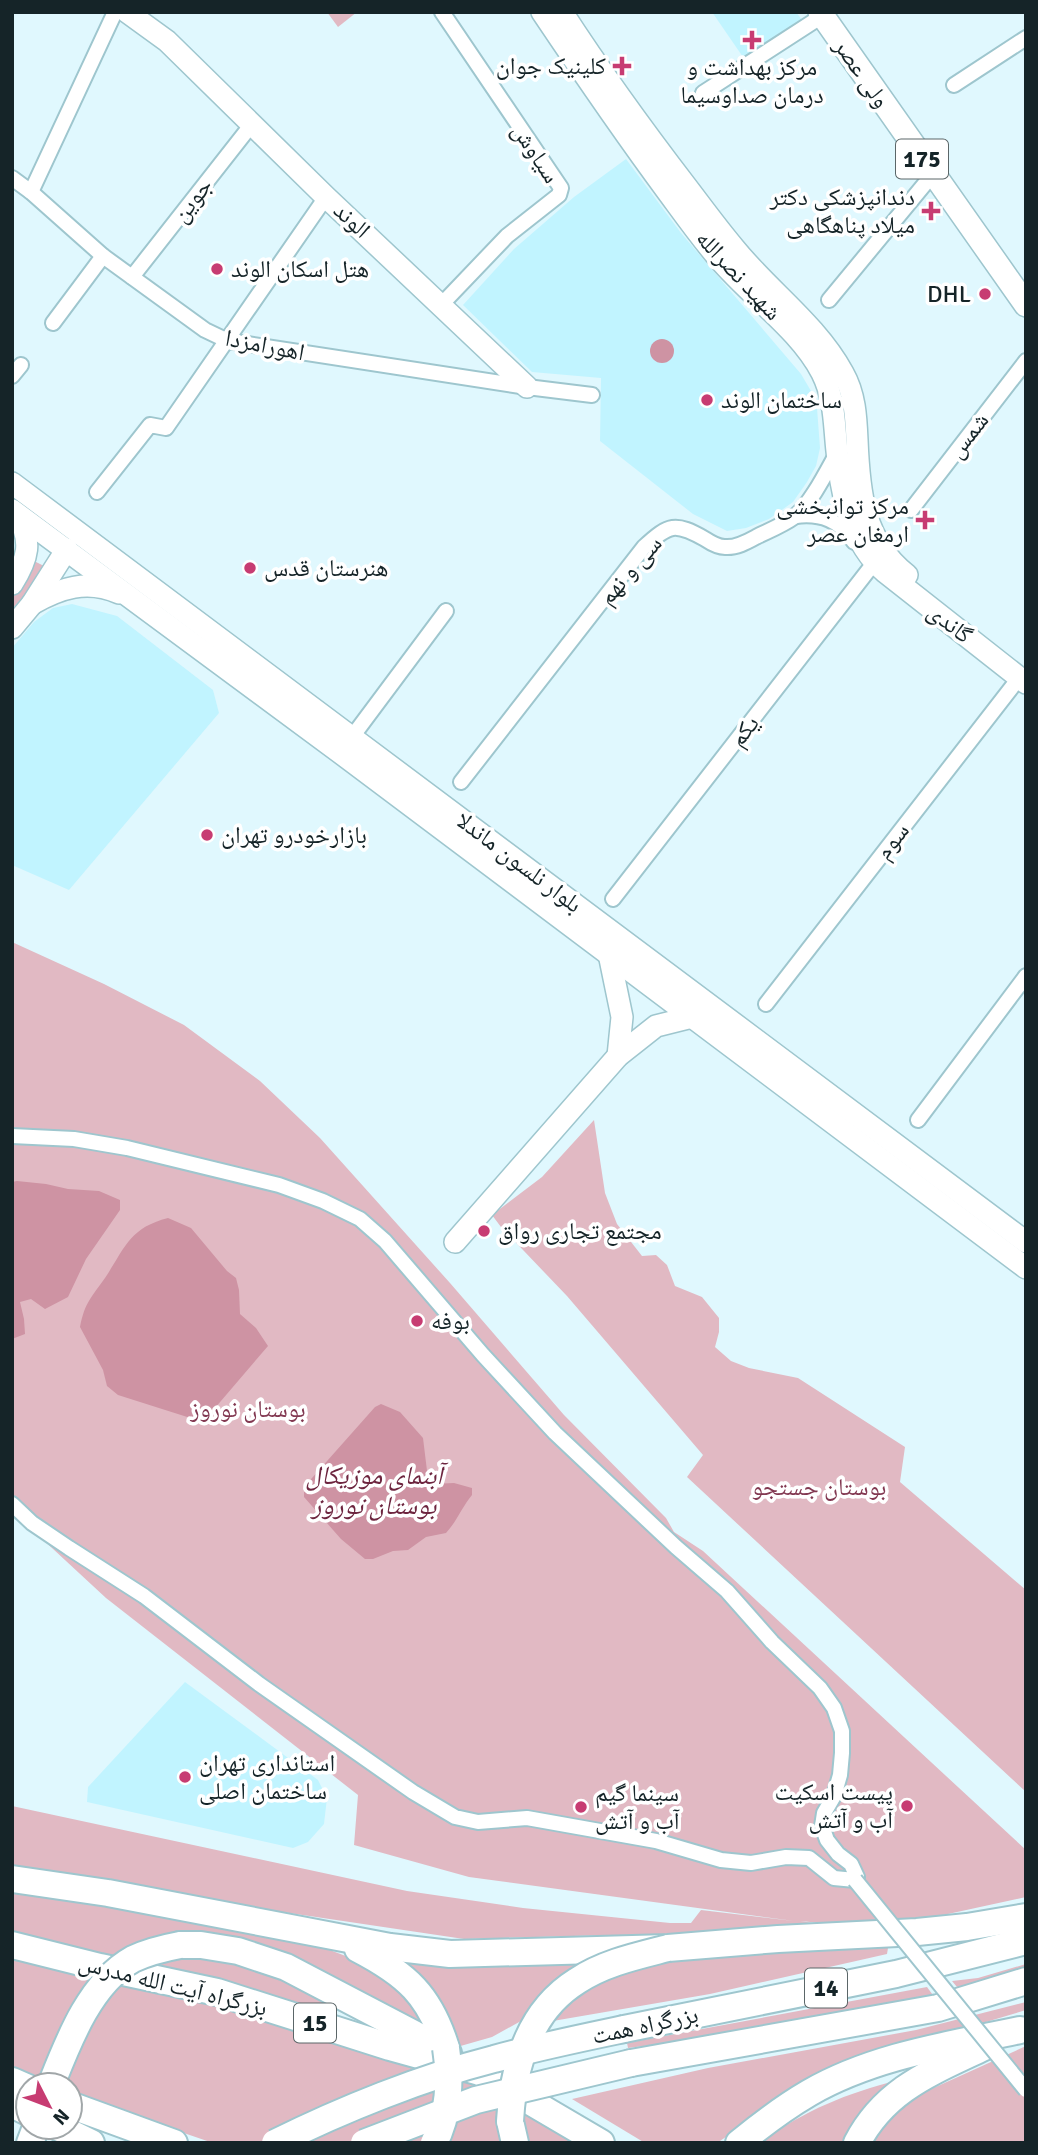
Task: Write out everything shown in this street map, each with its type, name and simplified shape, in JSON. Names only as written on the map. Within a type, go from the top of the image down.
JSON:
[{"type":"highway","points":[[12,1879],[108,1893],[390,1947],[450,1954],[668,1948],[917,1932],[1026,1917]]},
{"type":"highway","points":[[333,1937],[386,1964],[419,1993],[433,2012],[446,2048],[448,2066],[447,2095],[434,2143]]},
{"type":"highway","name":"بزرگراه همت","points":[[275,2143],[381,2096],[516,2053],[895,1975],[1026,1941]]},
{"type":"highway","name":"بزرگراه آیت الله مدرس","points":[[12,1945],[217,1992],[390,2047],[480,2072],[601,2143]]},
{"type":"highway","points":[[56,2071],[78,2023],[108,1981],[133,1960],[160,1949],[201,1945],[238,1951],[286,1967],[480,2072]]},
{"type":"highway","points":[[512,2132],[511,2096],[516,2073],[527,2038],[549,2005],[578,1980],[617,1962],[668,1948]]},
{"type":"highway","name":"بزرگراه همت","points":[[364,2143],[476,2100],[631,2063],[938,2008],[1026,1981]]},
{"type":"highway","points":[[739,2143],[809,2093],[873,2065],[918,2051],[1023,2028]]},
{"type":"highway","points":[[857,2143],[878,2111],[914,2081],[1023,2028]]},
{"type":"highway","points":[[84,2110],[174,2143]]},
{"type":"main road","name":"الوند","points":[[127,12],[167,41],[527,387]]},
{"type":"main road","name":"شهید نصرالله","points":[[542,12],[640,154],[705,242],[746,289],[793,333],[814,360],[831,396],[846,503],[854,526],[876,557]]},
{"type":"main road","name":"شهید نصرالله","points":[[562,12],[646,134],[735,250],[807,323],[840,367],[854,399],[859,486],[864,509],[875,535],[876,557]]},
{"type":"main road","name":"ولی عصر","points":[[821,14],[1026,305]]},
{"type":"main road","points":[[12,486],[47,522],[67,549],[32,604],[12,628]]},
{"type":"main road","name":"بلوار نلسون ماندلا","points":[[12,486],[1026,1242]]},
{"type":"main road","points":[[14,512],[27,534],[28,542],[24,560],[14,581]]},
{"type":"main road","name":"بلوار نلسون ماندلا","points":[[14,512],[136,600],[1026,1268]]},
{"type":"main road","name":"گاندی","points":[[876,557],[1024,674]]},
{"type":"main road","points":[[32,604],[52,592],[87,585],[110,589],[136,600]]},
{"type":"main road","points":[[609,954],[622,1017],[618,1056]]},
{"type":"main road","points":[[455,1242],[618,1056],[656,1026],[692,1017]]},
{"type":"street","points":[[31,192],[115,12]]},
{"type":"street","name":"سیاوش","points":[[442,12],[561,188],[559,195],[506,236],[442,304]]},
{"type":"street","points":[[704,93],[821,14]]},
{"type":"street","points":[[954,85],[1026,38]]},
{"type":"street","name":"جوین","points":[[132,276],[252,124]]},
{"type":"street","points":[[829,300],[933,174]]},
{"type":"street","name":"اهورامزدا","points":[[12,178],[103,256],[205,330],[228,341],[527,387]]},
{"type":"street","points":[[97,492],[150,425],[166,428],[327,197]]},
{"type":"street","points":[[53,323],[103,256]]},
{"type":"street","name":"شمس","points":[[911,510],[1026,361]]},
{"type":"street","points":[[527,387],[592,395]]},
{"type":"street","name":"سی و نهم","points":[[461,782],[644,547],[670,527],[682,527],[728,548],[747,541],[796,516],[813,494],[837,453]]},
{"type":"street","points":[[796,516],[821,516],[837,523],[848,533],[860,551],[876,557]]},
{"type":"street","name":"یکم","points":[[613,900],[876,557]]},
{"type":"street","points":[[352,737],[446,611]]},
{"type":"street","name":"سوم","points":[[766,1004],[1024,674]]},
{"type":"street","points":[[918,1120],[1026,976]]},
{"type":"street","points":[[12,1136],[74,1139],[127,1148],[279,1185],[323,1201],[360,1219],[385,1241],[482,1354],[555,1433],[676,1548],[727,1591],[772,1642],[820,1688],[834,1708],[842,1731],[840,1775],[834,1796],[824,1813],[822,1826],[827,1840],[838,1854],[851,1864],[855,1880],[1026,2090]]},
{"type":"street","points":[[12,1504],[69,1548],[144,1596],[269,1691],[455,1817],[478,1822],[527,1818],[656,1841],[721,1860],[751,1863],[786,1857],[808,1858],[834,1878],[855,1880]]},
{"type":"shaded area","name":"مرکز بهداشت و درمان صداوسیما","points":[[712,12],[796,12],[802,20],[745,60]]},
{"type":"shaded area","points":[[626,159],[681,233],[801,374],[817,408],[820,448],[816,466],[807,482],[793,502],[769,519],[746,528],[727,531],[693,514],[600,441],[601,378],[532,372],[463,305],[514,249],[574,197]]},
{"type":"shaded area","points":[[72,604],[117,616],[213,690],[219,713],[69,890],[12,865],[12,648],[34,622],[53,608]]},
{"type":"shaded area","points":[[185,1682],[318,1780],[327,1798],[324,1824],[308,1842],[293,1848],[87,1802],[88,1787]]},
{"type":"green space","points":[[327,12],[357,12],[338,27]]},
{"type":"green space","points":[[32,560],[46,567],[12,609],[12,598]]},
{"type":"green space","name":"بوستان نوروز","points":[[12,942],[104,984],[184,1025],[260,1081],[320,1138],[564,1415],[666,1518],[674,1532],[703,1551],[1026,1850],[1026,1897],[879,1929],[800,1921],[825,1925],[663,1936],[464,1939],[12,1872],[12,1806],[407,1891],[523,1908],[670,1923],[691,1923],[701,1910],[794,1921],[469,1877],[354,1845],[358,1795],[106,1598],[12,1511]]},
{"type":"green space","name":"بوستان جستجو","points":[[594,1120],[605,1193],[617,1224],[642,1256],[656,1255],[667,1265],[675,1286],[702,1297],[719,1318],[715,1347],[731,1361],[749,1368],[798,1378],[905,1447],[900,1482],[1026,1590],[1026,1792],[687,1477],[703,1455],[567,1296],[492,1215],[542,1177]]},
{"type":"green space","points":[[12,1892],[194,1919],[311,1943],[359,1961],[398,1984],[413,2001],[426,2029],[255,1943],[217,1933],[183,1933],[143,1940],[113,1957],[12,1932]]},
{"type":"green space","points":[[889,1942],[887,1954],[710,1994],[547,2022],[596,1979],[686,1954]]},
{"type":"green space","points":[[227,1954],[331,1998],[326,2010],[160,1965],[180,1955]]},
{"type":"green space","points":[[12,1955],[283,2020],[467,2079],[506,2096],[507,2143],[213,2143],[84,2099],[84,2071],[12,2069]]},
{"type":"green space","points":[[389,1955],[583,1961],[521,2021],[492,2037],[457,2047]]},
{"type":"green space","points":[[1026,1964],[1026,1973],[962,1993],[952,1981],[978,1978]]},
{"type":"green space","points":[[927,1987],[935,1998],[737,2034],[628,2048],[627,2043]]},
{"type":"green space","points":[[1026,2002],[1026,2010],[959,2030],[792,2092],[717,2143],[645,2143],[572,2099],[708,2068],[916,2030]]},
{"type":"green space","points":[[1026,2046],[1026,2143],[869,2143],[871,2137],[907,2100]]},
{"type":"green space","points":[[899,2080],[848,2143],[758,2143],[825,2105]]},
{"type":"green space","points":[[521,2103],[583,2143],[526,2143]]},
{"type":"water","points":[[662,339],[670,343],[674,351],[670,359],[662,363],[654,359],[650,351],[654,343]]},
{"type":"water","points":[[12,1182],[99,1191],[120,1200],[120,1210],[86,1259],[68,1297],[45,1309],[31,1299],[20,1302],[25,1334],[12,1339]]},
{"type":"water","points":[[168,1218],[191,1228],[236,1278],[240,1314],[256,1328],[268,1346],[203,1422],[118,1395],[107,1386],[103,1370],[80,1327],[89,1301],[129,1240],[145,1227]]},
{"type":"water","name":"آبنمای موزیکال بوستان نوروز","points":[[381,1404],[400,1412],[423,1438],[428,1479],[433,1484],[454,1483],[472,1488],[472,1495],[446,1533],[426,1537],[408,1550],[365,1559],[341,1539],[304,1497],[304,1487],[375,1407]]},
{"type":"place","name":"مرکز بهداشت و درمان صداوسیما","points":[[752,40]]},
{"type":"place","name":"کلینیک جوان","points":[[622,66]]},
{"type":"place","name":"دندانپزشکی دکتر میلاد پناهگاهی","points":[[931,211]]},
{"type":"place","name":"هتل اسکان الوند","points":[[217,269]]},
{"type":"place","name":"DHL","points":[[985,294]]},
{"type":"place","name":"ساختمان الوند","points":[[707,400]]},
{"type":"place","name":"مرکز توانبخشی ارمغان عصر","points":[[925,520]]},
{"type":"place","name":"هنرستان قدس","points":[[250,568]]},
{"type":"place","name":"بازارخودرو تهران","points":[[207,835]]},
{"type":"place","name":"مجتمع تجاری رواق","points":[[484,1231]]},
{"type":"place","name":"بوفه","points":[[417,1321]]},
{"type":"place","name":"استانداری تهران ساختمان اصلی","points":[[185,1777]]},
{"type":"place","name":"پیست اسکیت آب و آتش","points":[[907,1806]]},
{"type":"place","name":"سینما گیم آب و آتش","points":[[581,1807]]}]
